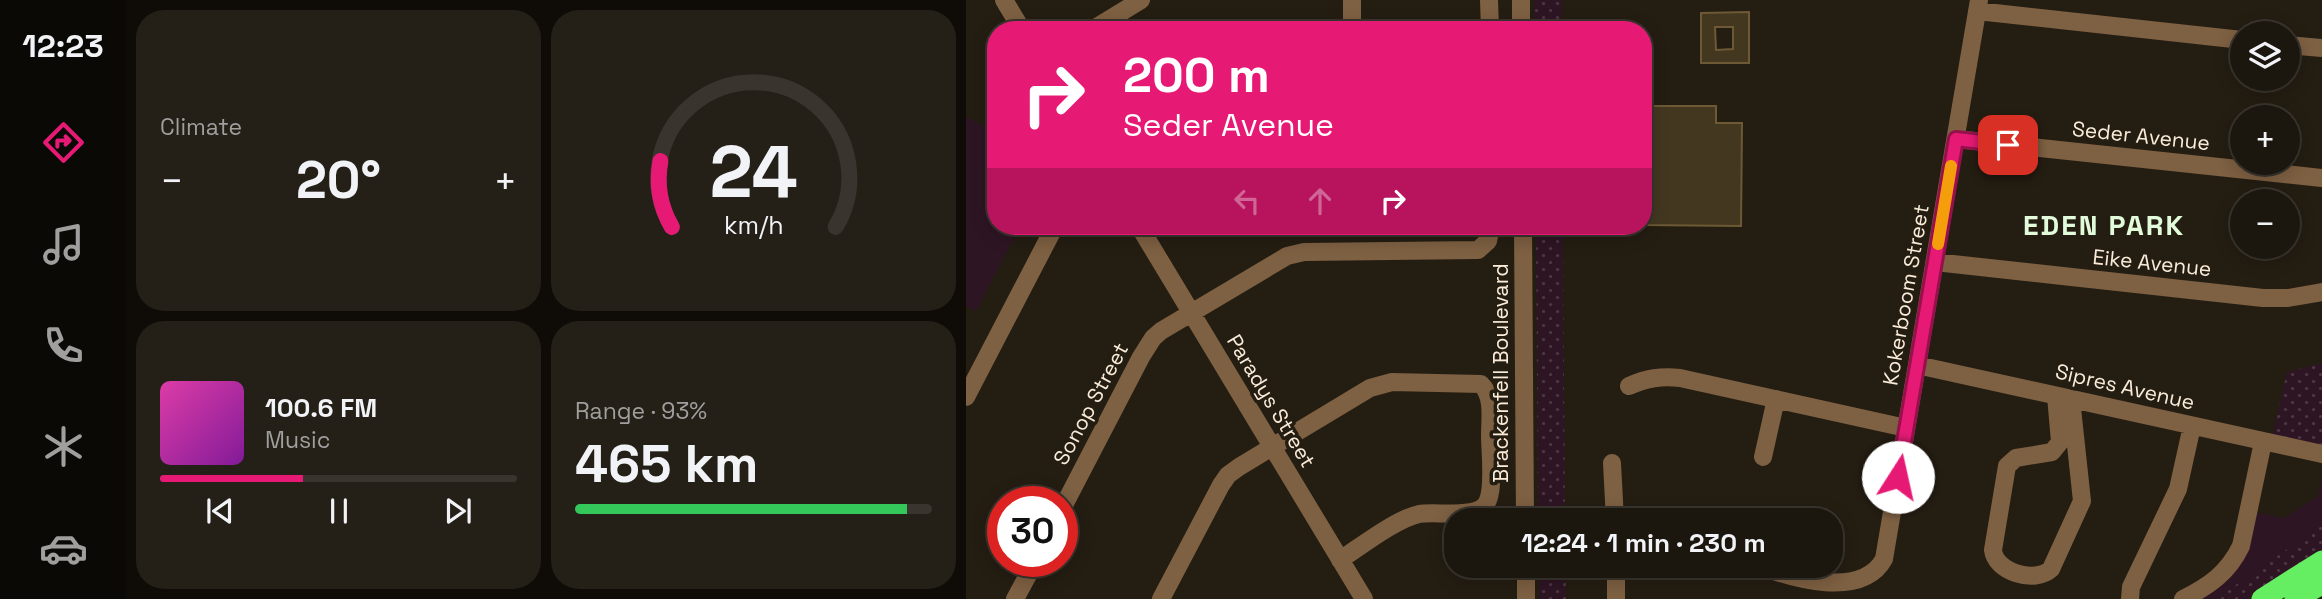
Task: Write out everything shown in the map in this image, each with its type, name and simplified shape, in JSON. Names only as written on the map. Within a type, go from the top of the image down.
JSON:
[{"type":"highway","points":[[2262,599],[2322,561]]},
{"type":"highway","points":[[2295,599],[2322,584]]},
{"type":"street","points":[[1004,0],[1017,21]]},
{"type":"street","points":[[1107,21],[1142,0]]},
{"type":"street","points":[[1352,0],[1352,21]]},
{"type":"street","points":[[1489,0],[1490,21]]},
{"type":"street","points":[[1521,0],[1521,21]]},
{"type":"street","points":[[1978,5],[2230,38]]},
{"type":"street","name":"Kokerboom Street","points":[[1853,592],[1875,573],[1884,559],[1978,5]]},
{"type":"street","points":[[2300,46],[2322,48]]},
{"type":"street","name":"Seder Avenue","points":[[1956,139],[2322,178]]},
{"type":"street","points":[[966,397],[1050,235]]},
{"type":"street","name":"Paradys Street","points":[[1145,235],[1364,599]]},
{"type":"street","name":"Sonop Street","points":[[1074,486],[1149,344],[1161,331],[1192,312],[1294,254],[1472,251],[1484,247],[1489,242],[1490,235]]},
{"type":"street","name":"Brackenfell Boulevard","points":[[1523,235],[1525,508]]},
{"type":"street","name":"Eike Avenue","points":[[1935,262],[2263,298],[2288,298],[2322,292]]},
{"type":"street","name":"Sipres Avenue","points":[[1917,365],[2322,454]]},
{"type":"street","points":[[1629,386],[1649,378],[1680,378],[1906,428]]},
{"type":"street","points":[[1161,599],[1228,475],[1380,384],[1481,384],[1490,399],[1490,488],[1487,503],[1470,512],[1427,513],[1411,517],[1340,560]]},
{"type":"street","points":[[2064,397],[2082,500],[2051,569],[2042,575],[2029,575],[2003,568],[1996,560],[1993,550],[2007,466],[2016,458],[2052,452],[2060,442],[2064,397]]},
{"type":"street","points":[[1763,457],[1776,399]]},
{"type":"street","points":[[2130,599],[2131,587],[2178,489],[2192,426]]},
{"type":"street","points":[[2183,599],[2210,586],[2238,553],[2263,442]]},
{"type":"street","points":[[1612,463],[1614,508]]},
{"type":"street","points":[[1016,599],[1027,577]]},
{"type":"street","points":[[1525,578],[1526,599]]},
{"type":"street","points":[[1616,578],[1616,599]]},
{"type":"street","points":[[1793,578],[1853,592]]},
{"type":"shaded area","points":[[1534,0],[1562,0],[1562,21],[1534,21]]},
{"type":"shaded area","points":[[966,117],[987,128],[987,235],[1015,235],[976,311],[966,306]]},
{"type":"shaded area","points":[[1536,235],[1563,235],[1565,508],[1538,508]]},
{"type":"shaded area","points":[[2322,363],[2322,448],[2272,436],[2287,372]]},
{"type":"shaded area","points":[[2322,478],[2322,525],[2215,599],[2195,599],[2255,512],[2284,518],[2318,496]]},
{"type":"shaded area","points":[[2322,525],[2322,553],[2247,599],[2215,599]]},
{"type":"shaded area","points":[[1539,578],[1566,578],[1566,599],[1539,599]]},
{"type":"building","points":[[1749,12],[1749,63],[1701,63],[1701,13]],"holes":[[[1715,27],[1733,27],[1733,49],[1716,50]]]},
{"type":"building","points":[[1652,106],[1716,106],[1716,123],[1742,123],[1741,226],[1652,225]]},
{"type":"slow traffic","points":[[1938,244],[1951,166]]},
{"type":"district","name":"EDEN PARK","points":[[2104,225]]},
{"type":"route","points":[[1898,477],[1956,139],[2008,145]]}]
